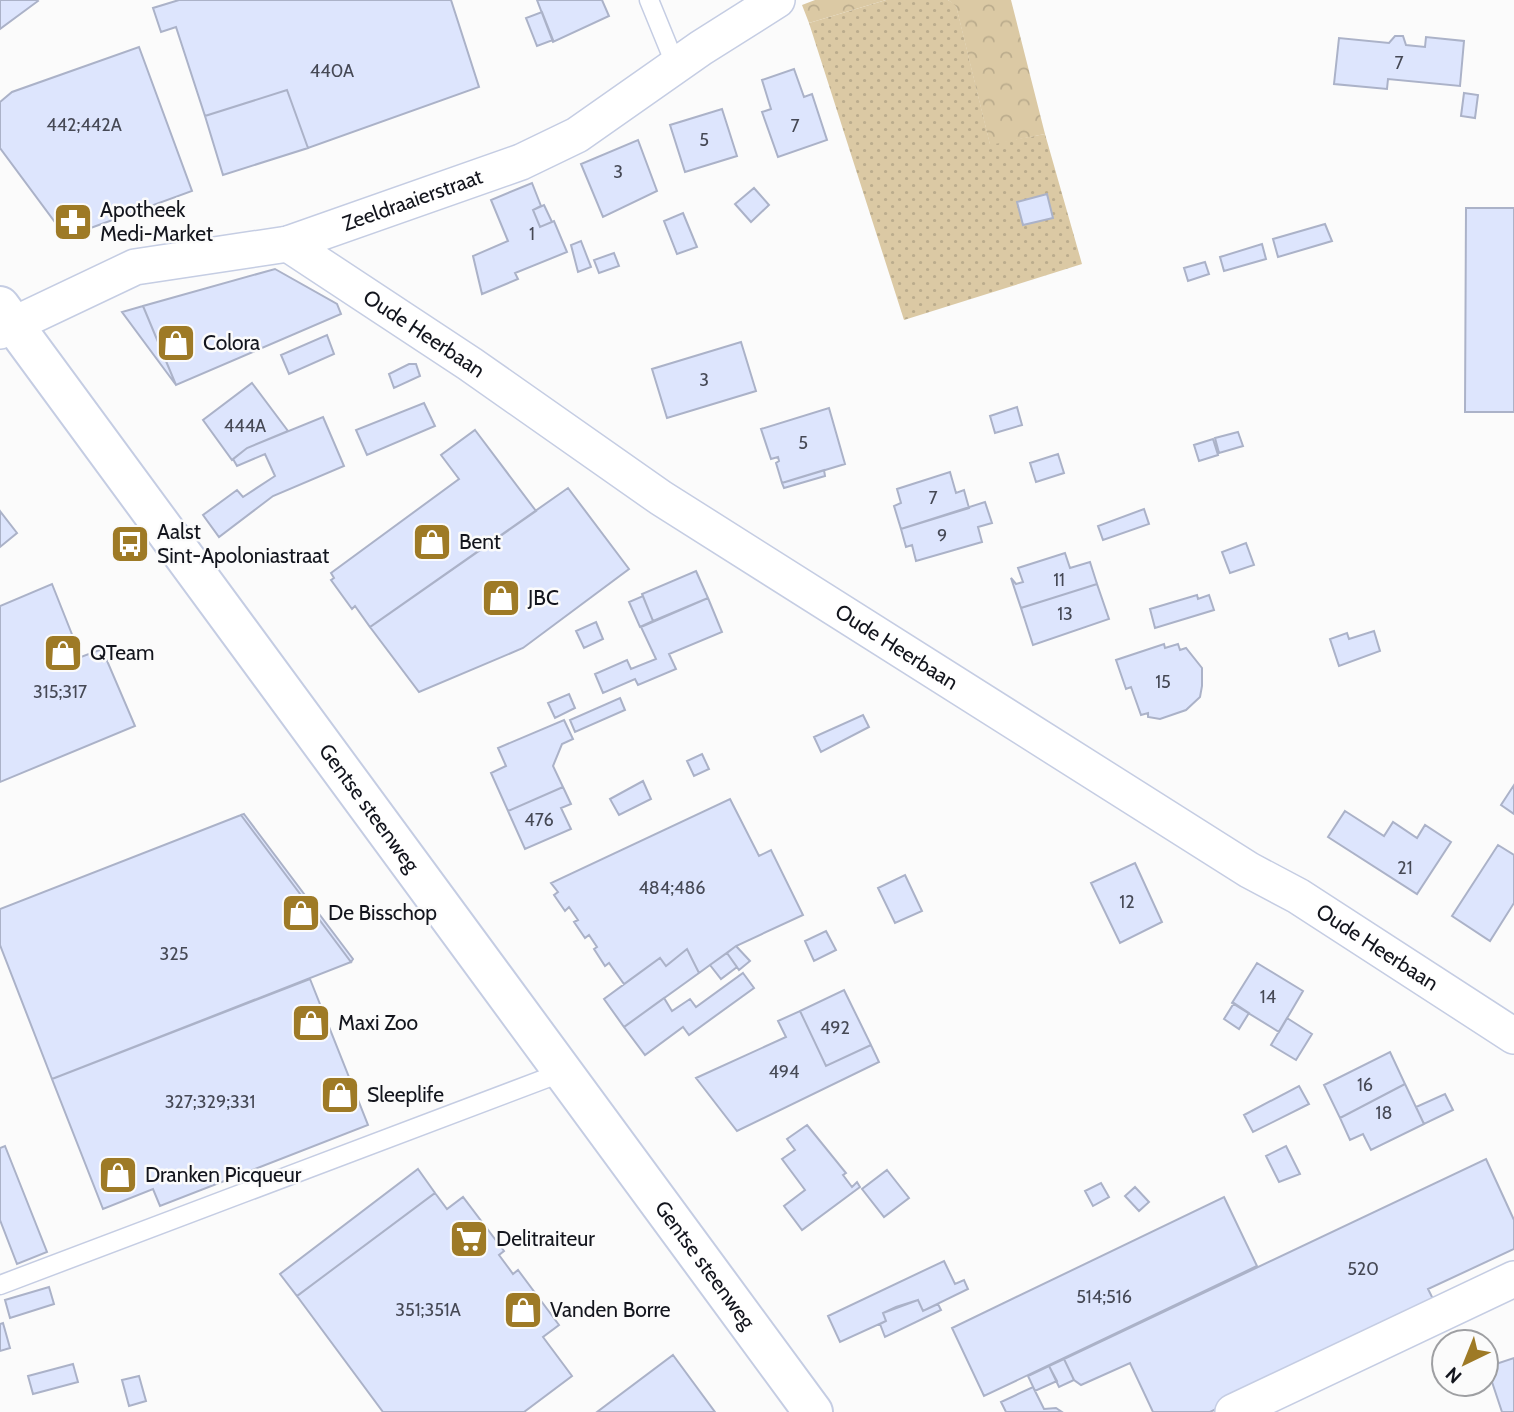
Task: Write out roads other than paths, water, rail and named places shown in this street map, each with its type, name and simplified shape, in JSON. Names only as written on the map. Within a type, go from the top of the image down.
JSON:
[{"type":"main road","name":"Gentse steenweg","points":[[4,320],[813,1412]]},
{"type":"street","name":"Zeeldraaierstraat","points":[[4,320],[135,267],[288,244],[521,162],[577,135],[777,0]]},
{"type":"street","name":"Oude Heerbaan","points":[[288,244],[470,364],[661,498],[1249,870],[1298,896],[1514,1036]]},
{"type":"street","points":[[1233,1412],[1514,1279]]},
{"type":"lane","points":[[649,0],[676,66]]},
{"type":"lane","points":[[0,1285],[563,1072]]},
{"type":"place","name":"Apotheek Medi-Market","points":[[73,222]]},
{"type":"place","name":"Colora","points":[[176,343]]},
{"type":"place","name":"Bent","points":[[432,542]]},
{"type":"place","name":"Aalst Sint-Apoloniastraat","points":[[130,544]]},
{"type":"place","name":"JBC","points":[[501,598]]},
{"type":"place","name":"QTeam","points":[[63,653]]},
{"type":"place","name":"De Bisschop","points":[[301,913]]},
{"type":"place","name":"Maxi Zoo","points":[[311,1023]]},
{"type":"place","name":"Sleeplife","points":[[340,1095]]},
{"type":"place","name":"Dranken Picqueur","points":[[118,1175]]},
{"type":"place","name":"Delitraiteur","points":[[469,1239]]},
{"type":"place","name":"Vanden Borre","points":[[523,1310]]}]
